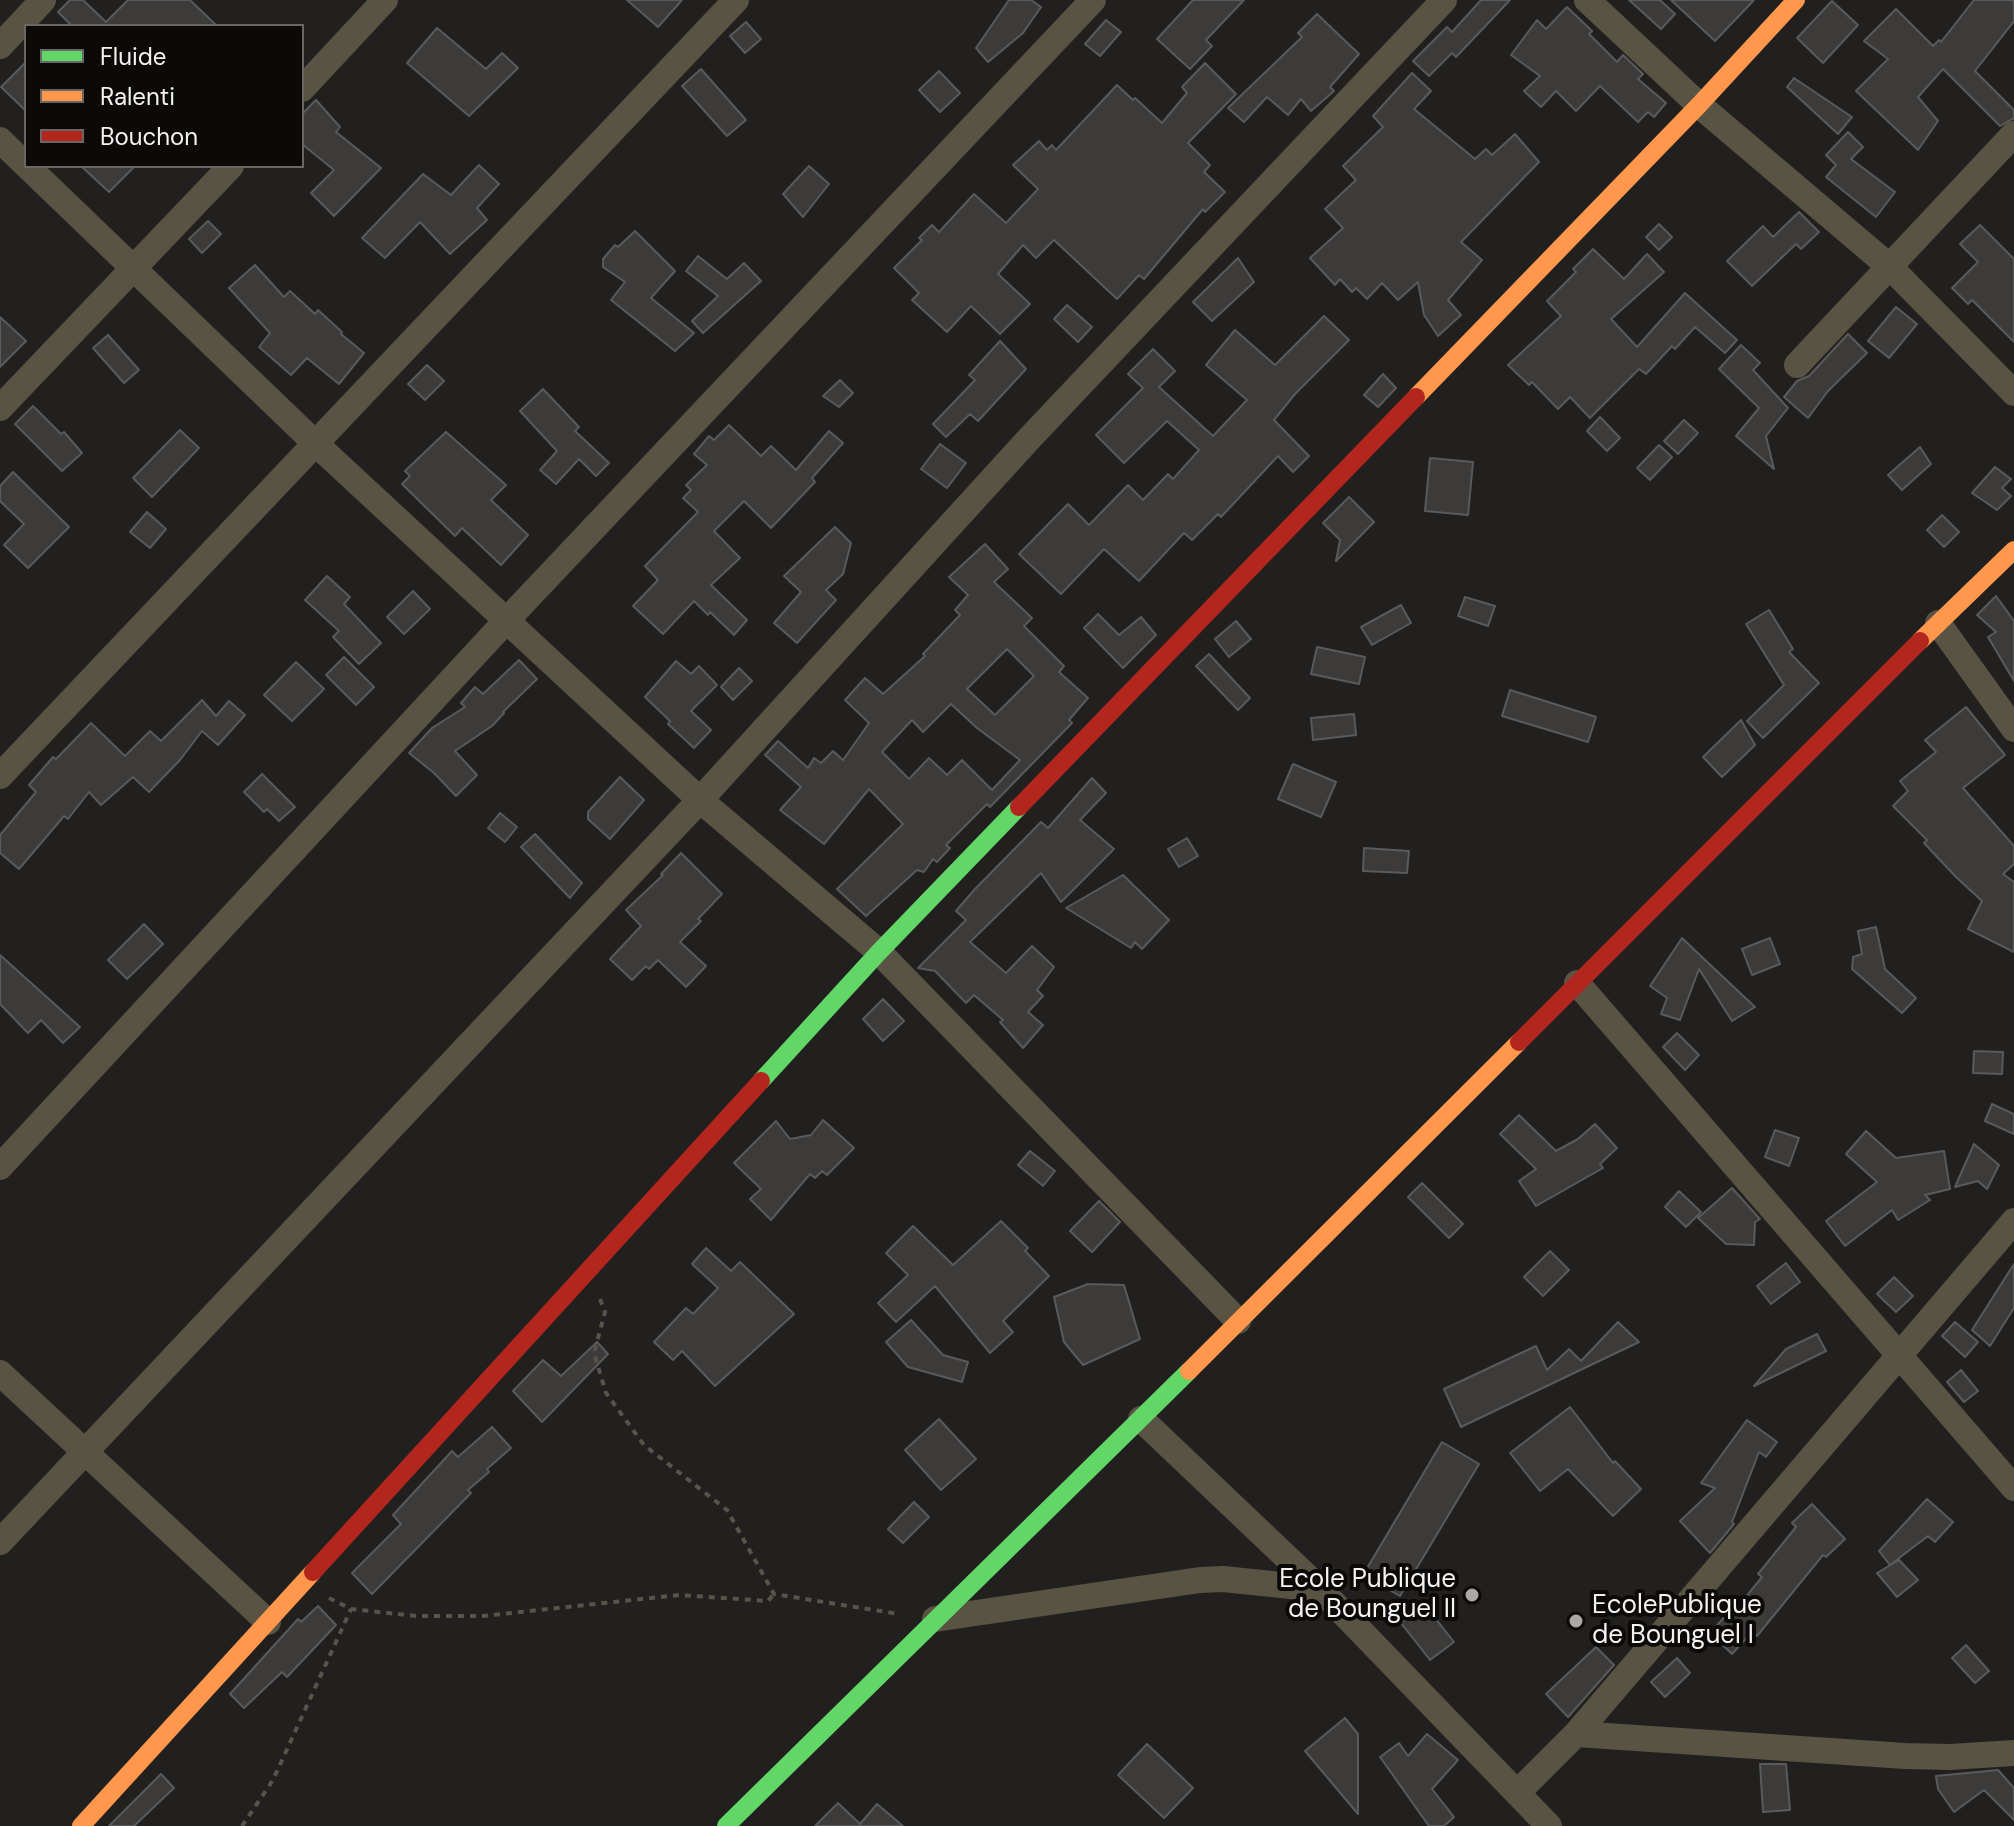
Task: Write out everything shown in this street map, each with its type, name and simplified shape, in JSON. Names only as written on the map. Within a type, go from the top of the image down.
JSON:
[{"type":"street","points":[[0,46],[43,0]]},
{"type":"street","points":[[304,87],[385,0]]},
{"type":"street","points":[[0,776],[736,0]]},
{"type":"street","points":[[0,1167],[506,621],[1093,0]]},
{"type":"street","points":[[0,1542],[700,800],[1027,441],[1444,0]]},
{"type":"street","points":[[1587,0],[1699,105],[1890,267],[2014,393]]},
{"type":"street","points":[[81,1826],[879,952],[1699,105],[1796,0]]},
{"type":"street","points":[[1797,365],[2014,134]]},
{"type":"street","points":[[0,140],[24,163]]},
{"type":"street","points":[[29,168],[316,444],[700,800],[879,952],[1238,1321]]},
{"type":"street","points":[[0,408],[229,168]]},
{"type":"street","points":[[726,1826],[1141,1419],[2014,550]]},
{"type":"street","points":[[1938,623],[2014,729]]},
{"type":"street","points":[[1577,983],[2014,1488]]},
{"type":"street","points":[[1517,1793],[1576,1734],[2014,1221]]},
{"type":"street","points":[[0,1373],[268,1622]]},
{"type":"street","points":[[1141,1419],[1320,1589],[1549,1826]]},
{"type":"street","points":[[935,1619],[1200,1580],[1223,1579],[1320,1589]]},
{"type":"street","points":[[1576,1734],[1905,1756],[2014,1753]]},
{"type":"path","points":[[589,1270],[605,1312],[594,1353],[606,1393],[644,1445],[727,1510],[774,1594]]},
{"type":"path","points":[[302,1585],[351,1609],[416,1616],[483,1616],[679,1595],[768,1601],[774,1594]]},
{"type":"path","points":[[774,1594],[935,1619]]},
{"type":"path","points":[[242,1826],[273,1780],[351,1609]]},
{"type":"building","points":[[70,0],[83,0],[106,22],[128,0],[190,0],[215,24],[70,24],[58,12]]},
{"type":"building","points":[[627,0],[682,0],[658,27]]},
{"type":"building","points":[[1009,0],[1031,0],[1041,7],[1023,33],[988,62],[976,48]]},
{"type":"building","points":[[1193,0],[1244,0],[1206,40],[1212,46],[1190,69],[1157,39]]},
{"type":"building","points":[[1481,0],[1510,0],[1456,57],[1452,53],[1429,76],[1413,61],[1447,27],[1452,32]]},
{"type":"building","points":[[1629,0],[1660,0],[1675,14],[1661,29]]},
{"type":"building","points":[[1671,0],[1754,0],[1715,41]]},
{"type":"building","points":[[1974,0],[2014,0],[2014,21],[1975,71],[2014,110],[2014,118],[2000,126],[1943,69],[1918,97],[1938,121],[1918,150],[1856,91],[1888,59],[1864,41],[1896,9],[1933,46],[1939,40],[1941,42]]},
{"type":"building","points":[[1832,1],[1858,25],[1823,63],[1797,38]]},
{"type":"building","points":[[1567,7],[1617,62],[1623,55],[1643,74],[1638,79],[1666,103],[1654,117],[1648,112],[1638,122],[1600,86],[1576,111],[1556,91],[1541,107],[1524,91],[1540,76],[1511,55],[1537,20],[1546,29]]},
{"type":"building","points":[[1317,14],[1359,54],[1330,87],[1334,91],[1311,111],[1301,99],[1288,115],[1267,97],[1244,122],[1228,108],[1302,37],[1298,33]]},
{"type":"building","points":[[1106,20],[1121,32],[1100,56],[1085,44]]},
{"type":"building","points":[[746,22],[761,39],[745,53],[730,36]]},
{"type":"building","points":[[437,28],[486,69],[502,53],[518,68],[469,116],[407,63]]},
{"type":"building","points":[[1205,63],[1236,94],[1188,143],[1210,165],[1204,172],[1225,192],[1205,212],[1203,209],[1144,279],[1139,275],[1117,299],[1054,240],[1036,258],[1023,245],[998,274],[1030,304],[1000,334],[971,306],[947,332],[912,300],[919,293],[894,268],[922,240],[919,238],[932,225],[939,232],[974,194],[1006,223],[1038,189],[1013,165],[1039,141],[1047,150],[1052,145],[1056,150],[1117,85],[1162,123],[1187,93],[1182,87]]},
{"type":"building","points":[[24,64],[24,109],[1,87]]},
{"type":"building","points":[[701,69],[746,120],[727,136],[682,86]]},
{"type":"building","points":[[939,71],[960,93],[940,112],[919,90]]},
{"type":"building","points":[[1412,73],[1431,91],[1414,109],[1475,159],[1486,149],[1492,155],[1515,134],[1539,162],[1461,242],[1482,260],[1448,300],[1461,315],[1438,336],[1424,315],[1418,282],[1398,300],[1382,283],[1367,299],[1356,288],[1352,292],[1340,279],[1335,285],[1310,258],[1343,228],[1325,209],[1356,180],[1343,166],[1383,127],[1373,116]]},
{"type":"building","points":[[1794,78],[1852,117],[1838,134],[1787,87]]},
{"type":"building","points":[[316,100],[340,127],[336,132],[381,168],[334,216],[311,193],[334,170],[304,146],[304,112]]},
{"type":"building","points":[[1848,132],[1863,147],[1851,159],[1895,192],[1876,217],[1826,177],[1836,165],[1826,155]]},
{"type":"building","points":[[479,165],[499,184],[477,208],[487,220],[450,254],[420,222],[385,258],[362,238],[423,174],[451,195]]},
{"type":"building","points":[[809,166],[829,184],[803,217],[783,194]]},
{"type":"building","points":[[83,168],[133,168],[109,192]]},
{"type":"building","points":[[1799,212],[1819,232],[1801,249],[1796,244],[1752,286],[1727,261],[1763,226],[1773,237]]},
{"type":"building","points":[[208,221],[221,234],[202,253],[189,239]]},
{"type":"building","points":[[1659,224],[1672,237],[1659,250],[1646,237]]},
{"type":"building","points":[[1980,225],[2014,259],[2014,342],[1972,300],[1968,304],[1952,288],[1978,262],[1960,244]]},
{"type":"building","points":[[635,231],[675,271],[651,298],[694,333],[675,351],[611,300],[625,282],[603,267],[603,259],[615,245],[618,247]]},
{"type":"building","points":[[1593,249],[1624,279],[1647,254],[1664,272],[1611,319],[1637,347],[1685,293],[1737,340],[1725,353],[1695,327],[1646,374],[1639,369],[1590,418],[1570,397],[1558,409],[1532,382],[1529,385],[1508,365],[1561,316],[1547,301],[1576,272],[1573,269]]},
{"type":"building","points":[[698,256],[727,279],[744,263],[761,281],[703,333],[692,321],[718,296],[686,271]]},
{"type":"building","points":[[1238,258],[1254,282],[1212,321],[1193,302]]},
{"type":"building","points":[[255,265],[284,297],[290,291],[315,314],[318,310],[364,353],[339,384],[307,358],[291,375],[259,347],[270,333],[229,288]]},
{"type":"building","points":[[1067,305],[1092,327],[1078,342],[1054,319]]},
{"type":"building","points":[[1896,307],[1917,324],[1889,358],[1868,341]]},
{"type":"building","points":[[1324,316],[1349,340],[1295,394],[1274,420],[1309,456],[1293,472],[1278,456],[1221,517],[1218,514],[1192,540],[1184,533],[1139,581],[1104,549],[1061,594],[1019,554],[1068,504],[1089,525],[1128,485],[1143,500],[1168,474],[1173,479],[1199,450],[1167,421],[1124,463],[1096,435],[1143,388],[1128,374],[1153,349],[1175,371],[1159,387],[1213,436],[1247,400],[1206,365],[1235,330],[1275,365]]},
{"type":"building","points":[[0,317],[26,341],[0,367]]},
{"type":"building","points":[[1848,334],[1867,353],[1828,391],[1808,418],[1784,397],[1797,381],[1809,376]]},
{"type":"building","points":[[108,335],[139,370],[124,383],[93,348]]},
{"type":"building","points":[[1000,341],[1026,369],[978,421],[970,414],[946,437],[933,424],[975,380],[969,375]]},
{"type":"building","points":[[1741,345],[1760,363],[1753,370],[1788,408],[1766,436],[1774,469],[1736,436],[1759,408],[1719,369]]},
{"type":"building","points":[[427,365],[444,381],[425,400],[408,384]]},
{"type":"building","points":[[1383,374],[1396,388],[1378,407],[1364,395]]},
{"type":"building","points":[[840,380],[853,393],[839,407],[823,396]]},
{"type":"building","points":[[543,389],[579,427],[575,431],[609,463],[596,476],[579,459],[556,484],[540,470],[557,451],[520,411]]},
{"type":"building","points":[[33,406],[61,434],[64,432],[82,453],[62,471],[15,424]]},
{"type":"building","points":[[1600,417],[1620,438],[1607,451],[1587,431]]},
{"type":"building","points":[[1684,420],[1698,433],[1678,454],[1664,441]]},
{"type":"building","points":[[729,425],[761,456],[771,446],[796,470],[829,431],[843,443],[812,478],[815,482],[771,528],[744,501],[714,531],[740,558],[711,585],[747,620],[734,635],[694,601],[663,634],[633,606],[658,580],[645,566],[698,512],[683,498],[691,490],[686,485],[707,465],[694,454],[709,436],[714,440]]},
{"type":"building","points":[[180,430],[199,448],[152,497],[133,478]]},
{"type":"building","points":[[446,432],[506,485],[491,500],[528,535],[501,565],[462,528],[455,536],[402,484],[410,476],[405,471]]},
{"type":"building","points":[[940,444],[966,463],[947,488],[921,469]]},
{"type":"building","points":[[1659,445],[1672,457],[1650,480],[1637,468]]},
{"type":"building","points":[[1920,447],[1931,464],[1902,490],[1888,475]]},
{"type":"building","points":[[1430,458],[1473,462],[1468,515],[1425,511]]},
{"type":"building","points":[[1995,467],[2011,479],[2002,488],[2011,496],[1997,510],[1972,493]]},
{"type":"building","points":[[13,472],[69,527],[28,568],[4,545],[24,524],[0,501],[0,486]]},
{"type":"building","points":[[1349,497],[1374,522],[1336,561],[1340,540],[1323,523]]},
{"type":"building","points":[[147,512],[166,529],[150,548],[130,532]]},
{"type":"building","points":[[1942,515],[1959,532],[1944,547],[1927,530]]},
{"type":"building","points":[[835,527],[851,543],[843,574],[826,590],[836,600],[797,643],[774,623],[801,592],[784,576]]},
{"type":"building","points":[[985,544],[1008,569],[994,582],[1032,618],[1024,626],[1064,666],[1059,672],[1088,698],[1069,720],[1072,723],[990,807],[987,804],[946,845],[950,848],[937,862],[933,859],[924,872],[917,870],[866,916],[837,889],[903,824],[869,789],[824,844],[780,810],[801,787],[765,755],[778,741],[808,768],[814,758],[821,763],[833,751],[843,760],[869,723],[845,700],[865,678],[883,694],[925,656],[923,654],[960,615],[955,610],[968,595],[949,577]],"holes":[[[1007,649],[1034,676],[995,715],[967,689]],[[951,704],[1020,760],[992,790],[962,760],[947,775],[929,758],[909,779],[882,752],[912,720],[923,732]]]},
{"type":"building","points":[[327,576],[350,597],[344,604],[381,643],[359,664],[333,637],[339,631],[305,600]]},
{"type":"building","points":[[413,591],[430,609],[404,634],[387,617]]},
{"type":"building","points":[[1996,596],[2014,621],[2014,681],[1988,637],[1996,632],[1977,615]]},
{"type":"building","points":[[1465,597],[1495,606],[1488,626],[1458,616]]},
{"type":"building","points":[[1401,605],[1411,623],[1372,645],[1361,627]]},
{"type":"building","points":[[1769,610],[1793,649],[1789,652],[1819,683],[1763,738],[1747,721],[1784,685],[1746,624]]},
{"type":"building","points":[[1098,614],[1119,635],[1141,617],[1156,635],[1123,668],[1084,628]]},
{"type":"building","points":[[1236,621],[1251,639],[1229,657],[1215,639]]},
{"type":"building","points":[[1317,647],[1365,657],[1359,684],[1311,674]]},
{"type":"building","points":[[1209,654],[1250,698],[1238,710],[1196,666]]},
{"type":"building","points":[[344,657],[374,687],[356,705],[326,675]]},
{"type":"building","points":[[519,660],[537,679],[492,726],[455,751],[477,775],[456,796],[409,753],[432,728],[465,707],[461,703],[475,687],[483,694]]},
{"type":"building","points":[[676,661],[691,674],[699,666],[717,685],[691,711],[711,730],[694,748],[645,697]]},
{"type":"building","points":[[296,662],[324,689],[292,721],[264,695]]},
{"type":"building","points":[[739,668],[752,681],[733,700],[721,687]]},
{"type":"building","points":[[1510,690],[1596,717],[1588,742],[1502,716]]},
{"type":"building","points":[[202,700],[216,716],[229,701],[245,715],[218,745],[202,731],[180,760],[149,792],[133,777],[101,805],[89,792],[68,819],[64,816],[19,869],[0,853],[0,835],[36,792],[29,785],[53,757],[56,759],[91,723],[125,756],[150,731],[161,741]]},
{"type":"building","points":[[1966,707],[2005,755],[1963,788],[2014,846],[2014,864],[2003,874],[2014,882],[2014,952],[1968,929],[1982,901],[1924,843],[1927,840],[1893,806],[1908,791],[1900,781],[1936,752],[1925,740]]},
{"type":"building","points":[[1354,714],[1356,735],[1313,740],[1311,718]]},
{"type":"building","points":[[1741,720],[1755,745],[1722,777],[1703,757]]},
{"type":"building","points":[[1293,764],[1336,782],[1321,817],[1278,799]]},
{"type":"building","points":[[262,774],[295,807],[279,821],[267,809],[264,812],[244,792]]},
{"type":"building","points":[[620,777],[644,800],[610,839],[588,819],[588,812]]},
{"type":"building","points":[[1092,778],[1106,793],[1080,820],[1114,849],[1061,902],[1041,873],[970,942],[1006,973],[1032,946],[1054,967],[1037,990],[1043,996],[1028,1012],[1043,1025],[1023,1048],[1000,1022],[1003,1020],[974,995],[966,1003],[935,971],[918,968],[966,920],[956,911],[975,889],[1041,822],[1048,828]]},
{"type":"building","points":[[500,813],[517,827],[505,842],[488,828]]},
{"type":"building","points":[[535,834],[582,883],[570,898],[521,847]]},
{"type":"building","points":[[1187,838],[1198,856],[1179,867],[1168,849]]},
{"type":"building","points":[[1364,848],[1409,851],[1407,873],[1363,871]]},
{"type":"building","points":[[681,853],[722,894],[680,942],[706,966],[686,987],[658,960],[649,969],[646,966],[632,980],[610,959],[641,926],[626,910]]},
{"type":"building","points":[[1123,875],[1169,920],[1142,949],[1135,942],[1131,948],[1066,908]]},
{"type":"building","points":[[144,924],[163,944],[127,979],[108,960]]},
{"type":"building","points":[[1876,927],[1885,969],[1916,998],[1902,1013],[1852,969],[1853,957],[1862,954],[1858,931]]},
{"type":"building","points":[[1682,938],[1755,1007],[1732,1021],[1699,969],[1680,1020],[1661,1014],[1667,998],[1650,986]]},
{"type":"building","points":[[1770,938],[1780,964],[1752,975],[1742,949]]},
{"type":"building","points":[[0,955],[80,1027],[63,1043],[41,1020],[28,1033],[0,1004]]},
{"type":"building","points":[[883,999],[904,1021],[883,1041],[863,1019]]},
{"type":"building","points":[[1677,1033],[1699,1055],[1685,1070],[1663,1047]]},
{"type":"building","points":[[1974,1051],[2003,1052],[2002,1074],[1973,1073]]},
{"type":"building","points":[[1992,1104],[2014,1114],[2014,1134],[1985,1121]]},
{"type":"building","points":[[1519,1115],[1556,1151],[1578,1139],[1595,1124],[1617,1148],[1600,1164],[1603,1168],[1536,1206],[1519,1181],[1536,1169],[1500,1134]]},
{"type":"building","points":[[823,1120],[854,1148],[827,1175],[822,1171],[815,1178],[810,1174],[771,1220],[750,1199],[761,1189],[734,1163],[776,1121],[790,1139],[811,1135]]},
{"type":"building","points":[[1775,1130],[1799,1138],[1789,1166],[1765,1157]]},
{"type":"building","points":[[1866,1131],[1896,1158],[1944,1151],[1950,1189],[1925,1195],[1930,1200],[1898,1220],[1892,1210],[1845,1246],[1826,1221],[1877,1182],[1846,1154]]},
{"type":"building","points":[[1974,1144],[1999,1165],[1987,1189],[1978,1181],[1955,1187]]},
{"type":"building","points":[[1030,1151],[1055,1171],[1043,1186],[1018,1165]]},
{"type":"building","points":[[1422,1183],[1463,1224],[1449,1238],[1408,1197]]},
{"type":"building","points":[[1732,1188],[1760,1219],[1755,1222],[1754,1245],[1726,1244],[1698,1218]]},
{"type":"building","points":[[1679,1191],[1701,1212],[1686,1227],[1665,1207]]},
{"type":"building","points":[[1099,1201],[1120,1222],[1092,1252],[1070,1231]]},
{"type":"building","points":[[1001,1221],[1028,1248],[1025,1251],[1049,1276],[1003,1321],[1013,1332],[990,1353],[935,1286],[896,1322],[878,1303],[908,1275],[886,1253],[913,1226],[953,1265]]},
{"type":"building","points":[[706,1248],[731,1271],[740,1262],[794,1314],[715,1386],[682,1351],[673,1360],[654,1342],[686,1308],[693,1314],[718,1288],[692,1264]]},
{"type":"building","points":[[1550,1251],[1569,1270],[1543,1296],[1524,1277]]},
{"type":"building","points":[[1786,1263],[1800,1282],[1771,1304],[1757,1286]]},
{"type":"building","points":[[2014,1264],[2014,1308],[1990,1346],[1972,1330]]},
{"type":"building","points":[[1894,1277],[1913,1296],[1896,1312],[1877,1294]]},
{"type":"building","points":[[1088,1284],[1124,1285],[1140,1339],[1083,1365],[1064,1342],[1054,1297]]},
{"type":"building","points":[[911,1320],[943,1355],[968,1362],[962,1382],[908,1367],[886,1342]]},
{"type":"building","points":[[1618,1322],[1639,1342],[1461,1427],[1444,1389],[1536,1346],[1547,1370],[1569,1349],[1581,1361]]},
{"type":"building","points":[[1955,1322],[1978,1342],[1965,1357],[1942,1336]]},
{"type":"building","points":[[1817,1334],[1826,1351],[1754,1386],[1786,1349]]},
{"type":"building","points":[[597,1342],[608,1354],[542,1422],[513,1391],[543,1360],[561,1376]]},
{"type":"building","points":[[1961,1370],[1978,1391],[1964,1402],[1947,1382]]},
{"type":"building","points":[[1570,1407],[1613,1463],[1615,1461],[1641,1489],[1613,1516],[1568,1469],[1540,1491],[1510,1453]]},
{"type":"building","points":[[939,1419],[976,1459],[941,1490],[905,1450]]},
{"type":"building","points":[[1747,1420],[1777,1442],[1766,1457],[1759,1452],[1732,1522],[1734,1524],[1710,1553],[1680,1521],[1715,1488],[1701,1483]]},
{"type":"building","points":[[492,1427],[511,1448],[487,1469],[489,1472],[468,1490],[471,1493],[372,1594],[352,1573],[401,1524],[393,1515],[452,1451],[458,1457]]},
{"type":"building","points":[[1442,1442],[1479,1464],[1400,1596],[1363,1575]]},
{"type":"building","points":[[1927,1499],[1953,1522],[1935,1542],[1928,1536],[1890,1565],[1879,1551]]},
{"type":"building","points":[[914,1502],[929,1517],[903,1543],[888,1529]]},
{"type":"building","points":[[1812,1504],[1845,1539],[1826,1557],[1823,1555],[1757,1636],[1752,1632],[1732,1654],[1710,1633],[1729,1612],[1732,1614],[1762,1577],[1758,1574],[1796,1527],[1792,1523]]},
{"type":"building","points":[[1899,1560],[1918,1580],[1897,1597],[1877,1573]]},
{"type":"building","points":[[1424,1604],[1454,1642],[1430,1660],[1401,1623]]},
{"type":"building","points":[[318,1606],[336,1625],[287,1677],[282,1672],[244,1708],[230,1694],[298,1619],[301,1622]]},
{"type":"building","points":[[1966,1645],[1989,1671],[1975,1683],[1952,1658]]},
{"type":"building","points":[[1596,1647],[1614,1665],[1568,1717],[1546,1694]]},
{"type":"building","points":[[1677,1658],[1690,1673],[1665,1697],[1651,1682]]},
{"type":"building","points":[[1345,1718],[1358,1734],[1358,1814],[1305,1751]]},
{"type":"building","points":[[1427,1734],[1458,1760],[1432,1789],[1454,1817],[1444,1826],[1429,1826],[1380,1757],[1399,1743],[1408,1756]]},
{"type":"building","points":[[1147,1744],[1193,1788],[1164,1818],[1118,1775]]},
{"type":"building","points":[[1760,1764],[1786,1764],[1790,1810],[1763,1812]]},
{"type":"building","points":[[1998,1770],[2014,1788],[2014,1820],[1984,1790],[1954,1812],[1938,1789],[1936,1776]]},
{"type":"building","points":[[161,1774],[174,1788],[134,1826],[109,1826]]},
{"type":"building","points":[[838,1803],[860,1824],[877,1804],[903,1826],[815,1826]]},
{"type":"traffic: fast","points":[[761,1081],[879,952],[1019,807]]},
{"type":"traffic: fast","points":[[726,1826],[1189,1371]]},
{"type":"traffic: slow","points":[[1416,397],[1699,105],[1796,0]]},
{"type":"traffic: slow","points":[[1920,641],[2014,550]]},
{"type":"traffic: slow","points":[[1189,1371],[1519,1042]]},
{"type":"traffic: slow","points":[[81,1826],[313,1572]]},
{"type":"traffic: jam","points":[[1019,807],[1416,397]]},
{"type":"traffic: jam","points":[[1519,1042],[1920,641]]},
{"type":"traffic: jam","points":[[313,1572],[761,1081]]},
{"type":"place","name":"Ecole Publique de Bounguel II","points":[[1472,1595]]},
{"type":"place","name":"EcolePublique de Bounguel I","points":[[1576,1621]]}]
